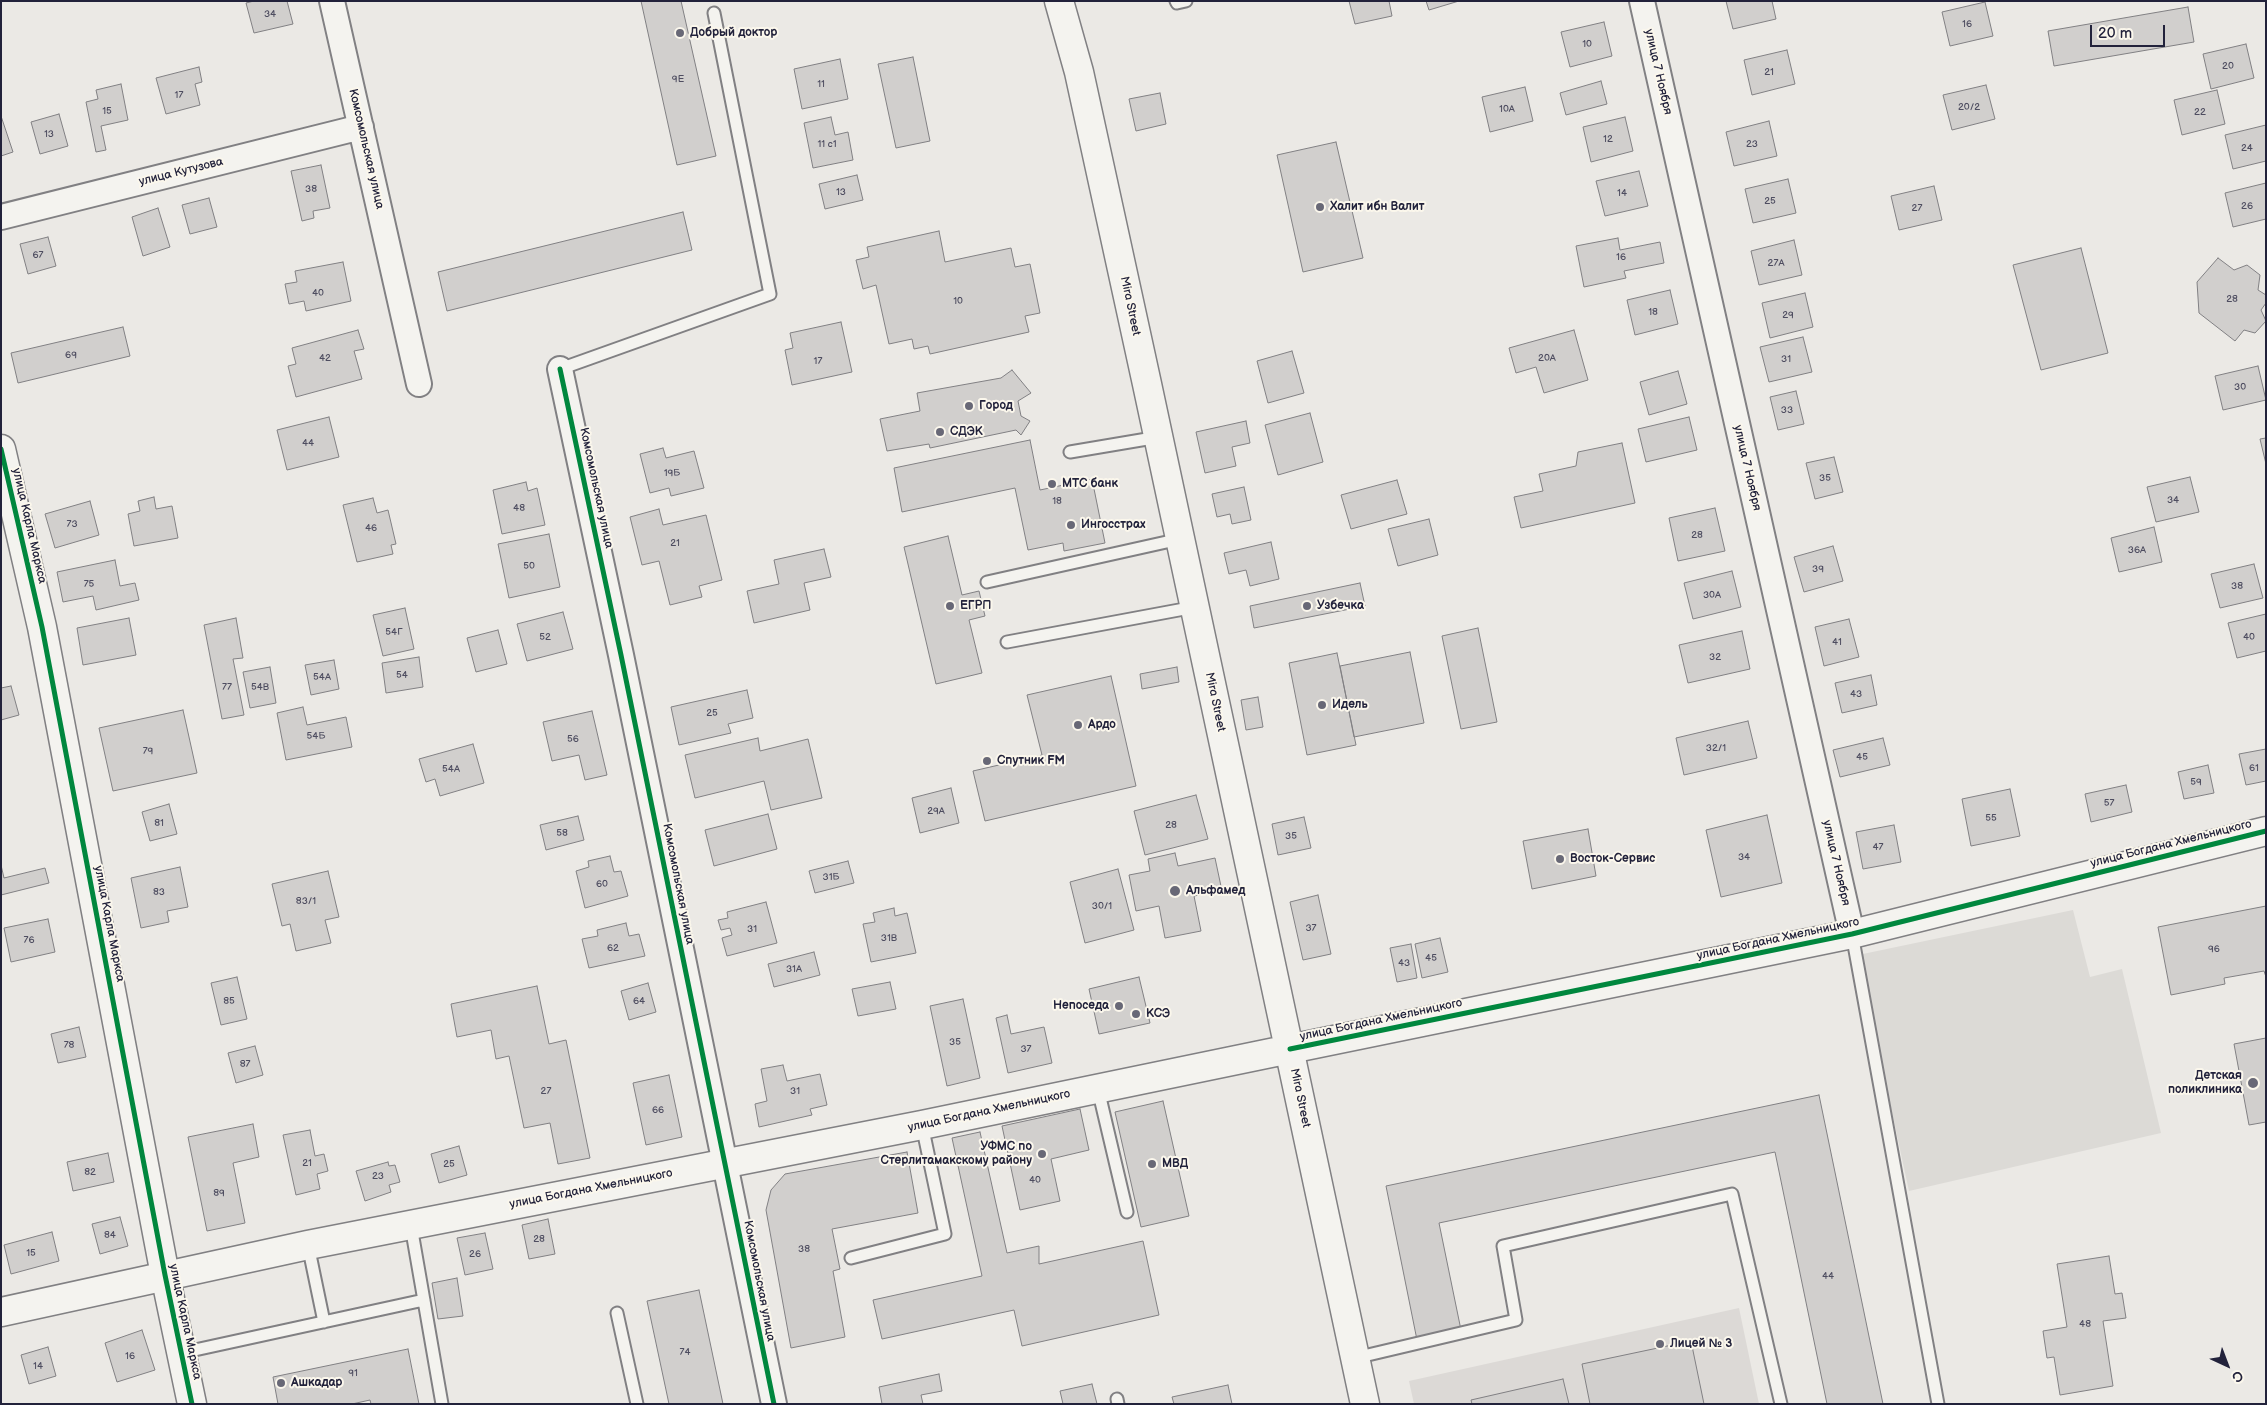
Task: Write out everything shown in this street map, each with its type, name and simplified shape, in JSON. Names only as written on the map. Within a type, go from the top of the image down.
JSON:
[{"type":"main road","name":"Mira Street","points":[[1059,1],[1079,72],[1159,437],[1365,1404]]},
{"type":"main road","name":"улица Карла Маркса","points":[[1,449],[42,627],[165,1275],[192,1404]]},
{"type":"main road","name":"улица Богдана Хмельницкого","points":[[1,1312],[308,1245],[922,1125],[1852,934],[2266,831]]},
{"type":"street","name":"Комсомольская улица","points":[[332,1],[419,384]]},
{"type":"street","name":"улица 7 Ноября","points":[[1642,1],[1852,934]]},
{"type":"street","name":"улица Кутузова","points":[[1,217],[361,127]]},
{"type":"street","name":"Комсомольская улица","points":[[560,369],[726,1162],[774,1404]]},
{"type":"lane","points":[[1176,1],[1177,3],[1186,1]]},
{"type":"lane","points":[[560,369],[770,294],[714,12]]},
{"type":"lane","points":[[1070,452],[1159,437]]},
{"type":"lane","points":[[987,582],[1180,540]]},
{"type":"lane","points":[[1006,642],[1195,607]]},
{"type":"lane","points":[[1852,934],[1938,1404]]},
{"type":"lane","points":[[1098,1089],[1127,1212]]},
{"type":"lane","points":[[851,1258],[945,1234],[922,1125]]},
{"type":"lane","points":[[1355,1358],[1516,1320],[1503,1246],[1732,1194],[1781,1404]]},
{"type":"lane","points":[[411,1226],[442,1404]]},
{"type":"lane","points":[[308,1245],[324,1322]]},
{"type":"lane","points":[[181,1353],[424,1300]]},
{"type":"lane","points":[[617,1313],[638,1404]]},
{"type":"shaded area","points":[[2073,910],[2090,977],[2122,969],[2161,1133],[1909,1191],[1858,955]]},
{"type":"shaded area","name":"Лицей № 3","points":[[1739,1308],[1759,1404],[1414,1404],[1409,1381]]},
{"type":"building","points":[[254,1],[287,1],[293,24],[254,33],[246,3]]},
{"type":"building","points":[[641,1],[681,1],[716,156],[677,165]]},
{"type":"building","points":[[1349,1],[1389,1],[1392,16],[1355,24]]},
{"type":"building","points":[[1426,1],[1459,1],[1429,10]]},
{"type":"building","points":[[1726,1],[1772,1],[1776,19],[1733,29]]},
{"type":"building","points":[[1985,2],[1993,36],[1950,46],[1942,12]]},
{"type":"building","points":[[2188,7],[2194,42],[2054,66],[2048,31]]},
{"type":"building","points":[[1604,22],[1612,56],[1570,67],[1561,32]]},
{"type":"building","points":[[2246,44],[2254,78],[2211,89],[2203,54]]},
{"type":"building","points":[[1787,50],[1795,84],[1752,95],[1744,60]]},
{"type":"building","points":[[913,57],[930,141],[896,148],[878,64]]},
{"type":"building","points":[[840,59],[848,99],[802,109],[794,69]]},
{"type":"building","points":[[199,67],[202,82],[195,84],[200,105],[166,114],[156,78]]},
{"type":"building","points":[[1601,81],[1607,104],[1566,115],[1560,93]]},
{"type":"building","points":[[121,84],[128,120],[101,126],[106,150],[96,152],[86,102],[98,99],[96,90]]},
{"type":"building","points":[[1986,85],[1995,119],[1952,130],[1943,95]]},
{"type":"building","points":[[1525,87],[1533,121],[1490,132],[1482,97]]},
{"type":"building","points":[[2217,90],[2225,124],[2182,135],[2174,100]]},
{"type":"building","points":[[1160,93],[1166,124],[1136,131],[1129,99]]},
{"type":"building","points":[[59,114],[68,146],[40,154],[31,122]]},
{"type":"building","points":[[1,116],[13,152],[1,156]]},
{"type":"building","points":[[831,117],[835,135],[848,132],[853,160],[813,168],[804,123]]},
{"type":"building","points":[[1625,117],[1633,151],[1591,162],[1583,127]]},
{"type":"building","points":[[1769,121],[1777,156],[1734,166],[1726,132]]},
{"type":"building","points":[[2266,125],[2266,161],[2233,169],[2225,135]]},
{"type":"building","name":"Халит ибн Валит","points":[[1336,142],[1363,258],[1303,272],[1277,155]]},
{"type":"building","points":[[321,165],[330,208],[313,211],[314,218],[302,221],[291,171]]},
{"type":"building","points":[[1639,171],[1648,206],[1605,216],[1596,181]]},
{"type":"building","points":[[857,175],[863,200],[825,209],[819,184]]},
{"type":"building","points":[[1788,179],[1796,213],[1753,223],[1745,189]]},
{"type":"building","points":[[2266,183],[2266,219],[2233,227],[2225,193]]},
{"type":"building","points":[[1934,186],[1942,220],[1899,230],[1891,196]]},
{"type":"building","points":[[209,198],[217,227],[190,234],[182,205]]},
{"type":"building","points":[[158,208],[170,247],[143,256],[132,217]]},
{"type":"building","points":[[683,212],[692,250],[447,311],[438,272]]},
{"type":"building","points":[[939,231],[945,262],[1011,248],[1015,267],[1030,264],[1040,313],[1025,316],[1029,332],[930,354],[928,346],[914,349],[912,339],[889,344],[876,285],[863,289],[856,260],[869,257],[867,247]]},
{"type":"building","points":[[48,237],[56,266],[28,274],[20,244]]},
{"type":"building","points":[[1618,238],[1620,250],[1660,242],[1664,263],[1624,271],[1626,278],[1584,287],[1576,246]]},
{"type":"building","points":[[1794,240],[1802,275],[1759,285],[1751,251]]},
{"type":"building","points":[[2081,248],[2108,353],[2041,370],[2013,265]]},
{"type":"building","points":[[2218,258],[2234,270],[2247,265],[2260,275],[2258,290],[2266,295],[2266,303],[2261,310],[2266,321],[2255,333],[2244,330],[2235,341],[2199,313],[2197,282]]},
{"type":"building","points":[[343,262],[351,301],[306,311],[304,301],[289,304],[285,284],[297,282],[295,271]]},
{"type":"building","points":[[1670,290],[1678,324],[1635,335],[1627,300]]},
{"type":"building","points":[[1805,293],[1813,327],[1770,338],[1762,303]]},
{"type":"building","points":[[841,322],[852,372],[792,385],[785,350],[793,348],[790,333]]},
{"type":"building","points":[[123,327],[130,356],[18,383],[11,353]]},
{"type":"building","points":[[358,330],[364,349],[354,351],[362,379],[296,397],[288,366],[296,364],[292,348]]},
{"type":"building","points":[[1574,330],[1588,380],[1544,393],[1536,367],[1516,373],[1509,348]]},
{"type":"building","points":[[1803,337],[1812,372],[1769,382],[1760,347]]},
{"type":"building","points":[[1292,351],[1304,393],[1268,403],[1257,361]]},
{"type":"building","points":[[2258,366],[2266,400],[2223,410],[2215,376]]},
{"type":"building","name":"Город","points":[[1012,370],[1031,393],[1018,401],[1021,416],[1030,421],[1021,435],[1016,430],[930,448],[929,444],[887,451],[880,419],[920,411],[917,393],[1001,378]]},
{"type":"building","points":[[1678,371],[1687,404],[1649,415],[1640,382]]},
{"type":"building","points":[[1796,391],[1804,424],[1778,430],[1770,397]]},
{"type":"building","points":[[1310,413],[1323,462],[1278,475],[1265,425]]},
{"type":"building","points":[[329,417],[339,457],[287,470],[277,430]]},
{"type":"building","points":[[1689,417],[1697,450],[1646,462],[1638,429]]},
{"type":"building","points":[[1246,421],[1250,443],[1232,447],[1236,466],[1205,473],[1196,432]]},
{"type":"building","points":[[2266,438],[2266,464],[2260,439]]},
{"type":"building","points":[[1030,440],[1040,490],[1092,479],[1105,543],[1064,551],[1063,543],[1028,550],[1015,488],[902,512],[894,468]]},
{"type":"building","points":[[1622,443],[1635,503],[1521,528],[1514,497],[1543,491],[1539,474],[1576,466],[1578,452]]},
{"type":"building","points":[[663,448],[666,458],[694,451],[704,488],[671,496],[669,488],[650,493],[640,454]]},
{"type":"building","points":[[1834,457],[1843,492],[1815,499],[1806,463]]},
{"type":"building","points":[[2190,477],[2199,512],[2156,522],[2147,487]]},
{"type":"building","points":[[1397,480],[1407,514],[1351,529],[1341,495]]},
{"type":"building","points":[[526,482],[528,491],[537,488],[545,525],[502,534],[493,490]]},
{"type":"building","points":[[1244,487],[1251,520],[1232,524],[1230,514],[1217,517],[1212,494]]},
{"type":"building","points":[[154,497],[156,509],[172,506],[178,538],[134,546],[128,514],[140,511],[138,501]]},
{"type":"building","points":[[373,498],[377,513],[388,510],[396,544],[391,545],[393,554],[357,562],[343,505]]},
{"type":"building","points":[[90,501],[99,535],[55,548],[45,514]]},
{"type":"building","points":[[1715,508],[1725,551],[1678,561],[1669,518]]},
{"type":"building","points":[[659,509],[663,525],[706,515],[722,580],[699,586],[702,597],[670,605],[659,561],[642,565],[630,517]]},
{"type":"building","points":[[1429,519],[1438,555],[1398,566],[1388,529]]},
{"type":"building","points":[[2154,527],[2162,562],[2119,572],[2111,538]]},
{"type":"building","points":[[549,534],[560,587],[509,598],[498,544]]},
{"type":"building","name":"ЕГРП","points":[[948,536],[962,595],[979,591],[985,616],[969,620],[982,673],[936,684],[904,547]]},
{"type":"building","points":[[1271,542],[1279,579],[1250,586],[1246,570],[1229,574],[1224,553]]},
{"type":"building","points":[[1833,546],[1843,581],[1804,592],[1794,557]]},
{"type":"building","points":[[824,549],[831,577],[804,583],[810,610],[754,623],[747,591],[779,584],[774,560]]},
{"type":"building","points":[[115,560],[120,586],[135,583],[139,600],[96,610],[93,596],[63,602],[57,572]]},
{"type":"building","points":[[2254,564],[2263,598],[2220,608],[2211,574]]},
{"type":"building","points":[[1732,571],[1741,607],[1693,619],[1684,583]]},
{"type":"building","points":[[1360,583],[1365,606],[1254,628],[1250,606]]},
{"type":"building","points":[[405,608],[414,649],[383,656],[373,615]]},
{"type":"building","points":[[563,612],[573,649],[527,661],[517,624]]},
{"type":"building","points":[[2266,614],[2266,651],[2237,658],[2228,623]]},
{"type":"building","points":[[129,618],[136,655],[83,665],[77,628]]},
{"type":"building","points":[[236,618],[243,658],[233,659],[244,715],[222,719],[204,625]]},
{"type":"building","points":[[1849,619],[1859,657],[1824,666],[1815,627]]},
{"type":"building","points":[[1478,628],[1497,722],[1461,729],[1442,636]]},
{"type":"building","points":[[498,630],[507,664],[476,672],[467,638]]},
{"type":"building","points":[[1742,631],[1750,669],[1688,683],[1679,645]]},
{"type":"building","points":[[1410,652],[1424,723],[1354,737],[1340,666]]},
{"type":"building","points":[[1337,653],[1356,745],[1307,755],[1289,663]]},
{"type":"building","points":[[419,657],[423,687],[386,693],[382,663]]},
{"type":"building","points":[[334,660],[339,689],[311,695],[305,665]]},
{"type":"building","points":[[270,667],[276,703],[250,708],[243,672]]},
{"type":"building","points":[[1177,667],[1179,682],[1142,689],[1140,674]]},
{"type":"building","points":[[1871,675],[1877,705],[1842,713],[1835,683]]},
{"type":"building","name":"Ардо","points":[[1111,676],[1136,786],[985,821],[973,771],[1042,755],[1027,695]]},
{"type":"building","points":[[11,686],[19,715],[1,720],[1,688]]},
{"type":"building","points":[[747,690],[753,718],[728,724],[731,733],[679,745],[671,707]]},
{"type":"building","points":[[1258,697],[1263,727],[1246,730],[1241,700]]},
{"type":"building","points":[[303,707],[307,725],[346,717],[352,747],[286,760],[277,713]]},
{"type":"building","points":[[183,710],[197,773],[113,791],[99,728]]},
{"type":"building","points":[[592,711],[607,775],[585,780],[579,755],[552,761],[543,722]]},
{"type":"building","points":[[1748,721],[1757,758],[1684,775],[1676,738]]},
{"type":"building","points":[[758,738],[760,751],[808,739],[822,798],[771,810],[764,781],[695,798],[685,755]]},
{"type":"building","points":[[1883,738],[1890,765],[1840,777],[1833,750]]},
{"type":"building","points":[[473,744],[484,783],[440,796],[435,779],[426,782],[419,759]]},
{"type":"building","points":[[2266,749],[2266,781],[2246,785],[2239,754]]},
{"type":"building","points":[[2208,765],[2214,793],[2184,799],[2178,772]]},
{"type":"building","points":[[2126,785],[2132,812],[2091,822],[2085,794]]},
{"type":"building","points":[[951,788],[959,823],[920,833],[912,798]]},
{"type":"building","points":[[2010,789],[2020,836],[1971,846],[1962,799]]},
{"type":"building","points":[[1196,795],[1208,839],[1145,855],[1134,811]]},
{"type":"building","points":[[169,804],[177,834],[150,841],[142,812]]},
{"type":"building","points":[[768,814],[777,849],[714,866],[705,830]]},
{"type":"building","points":[[1767,815],[1782,883],[1721,897],[1706,830]]},
{"type":"building","points":[[578,816],[584,840],[546,850],[540,825]]},
{"type":"building","points":[[1304,817],[1311,848],[1278,855],[1272,824]]},
{"type":"building","points":[[1894,825],[1901,862],[1863,869],[1856,832]]},
{"type":"building","points":[[1588,829],[1596,876],[1532,889],[1523,841]]},
{"type":"building","points":[[1175,853],[1178,866],[1215,858],[1222,891],[1194,896],[1201,931],[1165,938],[1159,906],[1136,911],[1129,875],[1150,871],[1148,859]]},
{"type":"building","points":[[610,856],[614,872],[621,871],[628,896],[585,908],[576,871],[589,867],[588,861]]},
{"type":"building","points":[[848,861],[854,883],[815,893],[809,871]]},
{"type":"building","points":[[1,865],[4,878],[45,868],[49,883],[1,895]]},
{"type":"building","points":[[180,867],[188,907],[167,911],[169,922],[141,928],[131,878]]},
{"type":"building","points":[[1118,869],[1134,930],[1085,943],[1070,882]]},
{"type":"building","points":[[328,871],[339,917],[325,920],[331,943],[296,951],[290,924],[282,926],[272,884]]},
{"type":"building","points":[[1318,895],[1331,954],[1303,960],[1290,902]]},
{"type":"building","points":[[766,902],[777,943],[727,956],[722,938],[732,935],[730,928],[721,930],[718,920],[728,918],[727,912]]},
{"type":"building","points":[[2266,906],[2266,977],[2264,971],[2224,978],[2225,984],[2171,995],[2158,927]]},
{"type":"building","points":[[894,908],[895,916],[907,913],[916,953],[871,962],[863,924],[875,922],[873,913]]},
{"type":"building","points":[[48,919],[55,952],[11,962],[4,928]]},
{"type":"building","points":[[626,923],[629,936],[639,934],[645,956],[589,968],[582,939],[598,936],[597,930]]},
{"type":"building","points":[[1440,938],[1448,972],[1422,978],[1415,944]]},
{"type":"building","points":[[1411,944],[1417,978],[1397,982],[1390,948]]},
{"type":"building","points":[[814,952],[820,975],[774,987],[768,964]]},
{"type":"building","points":[[237,977],[247,1019],[221,1025],[211,983]]},
{"type":"building","name":"Непоседа","points":[[1139,977],[1150,1023],[1099,1034],[1089,989]]},
{"type":"building","points":[[890,982],[896,1009],[858,1016],[852,989]]},
{"type":"building","points":[[648,983],[656,1012],[629,1020],[621,991]]},
{"type":"building","points":[[537,986],[549,1044],[566,1040],[590,1158],[558,1164],[550,1123],[524,1128],[509,1056],[496,1059],[491,1030],[457,1037],[451,1004]]},
{"type":"building","points":[[963,999],[980,1078],[947,1086],[930,1006]]},
{"type":"building","points":[[1007,1015],[1011,1034],[1044,1027],[1052,1063],[1008,1073],[996,1018]]},
{"type":"building","points":[[79,1027],[86,1057],[58,1063],[51,1034]]},
{"type":"building","name":"Детская поликлиника","points":[[2266,1038],[2266,1122],[2249,1125],[2234,1044]]},
{"type":"building","points":[[255,1046],[263,1075],[236,1083],[228,1053]]},
{"type":"building","points":[[783,1065],[787,1081],[820,1074],[827,1105],[810,1109],[812,1115],[759,1127],[755,1104],[767,1101],[761,1069]]},
{"type":"building","points":[[669,1075],[682,1137],[646,1145],[633,1083]]},
{"type":"building","points":[[1819,1095],[1883,1404],[1827,1404],[1775,1152],[1439,1223],[1461,1330],[1417,1340],[1386,1186]]},
{"type":"building","name":"МВД","points":[[1163,1101],[1189,1216],[1141,1227],[1115,1112]]},
{"type":"building","points":[[1080,1109],[1089,1150],[1051,1159],[1060,1201],[1020,1210],[1002,1126]]},
{"type":"building","points":[[253,1124],[259,1157],[233,1163],[245,1223],[207,1231],[188,1137]]},
{"type":"building","points":[[310,1130],[315,1156],[324,1154],[328,1171],[317,1174],[320,1189],[296,1195],[283,1135]]},
{"type":"building","points":[[980,1132],[1007,1253],[1039,1246],[1039,1264],[1143,1241],[1159,1315],[1022,1346],[1014,1310],[882,1339],[873,1300],[982,1276],[952,1138]]},
{"type":"building","points":[[459,1146],[467,1175],[439,1183],[431,1154]]},
{"type":"building","points":[[907,1152],[918,1213],[832,1229],[840,1269],[833,1271],[845,1337],[791,1348],[766,1210],[771,1190],[785,1174]]},
{"type":"building","points":[[108,1153],[114,1182],[73,1191],[67,1162]]},
{"type":"building","points":[[388,1162],[389,1166],[395,1165],[400,1182],[389,1185],[391,1192],[365,1201],[356,1171]]},
{"type":"building","points":[[120,1217],[128,1246],[100,1254],[92,1224]]},
{"type":"building","points":[[548,1219],[555,1254],[529,1259],[522,1225]]},
{"type":"building","points":[[52,1232],[59,1261],[11,1274],[4,1245]]},
{"type":"building","points":[[485,1233],[493,1269],[465,1275],[457,1238]]},
{"type":"building","points":[[2109,1256],[2115,1294],[2122,1293],[2126,1318],[2103,1321],[2113,1386],[2060,1395],[2054,1357],[2047,1358],[2043,1331],[2067,1327],[2057,1264]]},
{"type":"building","points":[[457,1278],[463,1316],[438,1319],[432,1283]]},
{"type":"building","points":[[699,1290],[723,1404],[669,1404],[647,1301]]},
{"type":"building","points":[[142,1330],[155,1370],[117,1382],[105,1343]]},
{"type":"building","points":[[1691,1341],[1704,1404],[1590,1404],[1582,1364]]},
{"type":"building","points":[[48,1347],[56,1376],[29,1384],[21,1355]]},
{"type":"building","points":[[408,1349],[419,1404],[371,1404],[370,1400],[352,1404],[278,1404],[273,1377]]},
{"type":"building","points":[[939,1374],[942,1391],[921,1395],[923,1404],[882,1404],[879,1387]]},
{"type":"building","points":[[1563,1379],[1569,1404],[1472,1404],[1471,1400]]},
{"type":"building","points":[[1092,1384],[1097,1404],[1063,1404],[1060,1391]]},
{"type":"building","points":[[1228,1385],[1232,1404],[1174,1404],[1172,1397]]},
{"type":"cycle path","points":[[560,369],[621,655],[774,1404]]},
{"type":"cycle path","points":[[1,449],[42,627],[165,1275],[192,1404]]},
{"type":"cycle path","points":[[1290,1049],[1852,934],[2266,831]]},
{"type":"place","name":"Добрый доктор","points":[[680,33]]},
{"type":"place","name":"Халит ибн Валит","points":[[1320,207]]},
{"type":"place","name":"Город","points":[[969,406]]},
{"type":"place","name":"СДЭК","points":[[940,432]]},
{"type":"place","name":"МТС банк","points":[[1052,484]]},
{"type":"place","name":"Ингосстрах","points":[[1071,525]]},
{"type":"place","name":"ЕГРП","points":[[950,606]]},
{"type":"place","name":"Узбечка","points":[[1307,606]]},
{"type":"place","name":"Идель","points":[[1322,705]]},
{"type":"place","name":"Ардо","points":[[1078,725]]},
{"type":"place","name":"Спутник FM","points":[[987,761]]},
{"type":"place","name":"Восток-Сервис","points":[[1560,859]]},
{"type":"place","name":"Альфамед","points":[[1175,891]]},
{"type":"place","name":"Непоседа","points":[[1119,1006]]},
{"type":"place","name":"КСЭ","points":[[1136,1014]]},
{"type":"place","name":"Детская поликлиника","points":[[2253,1083]]},
{"type":"place","name":"УФМС по Стерлитамакскому району","points":[[1042,1154]]},
{"type":"place","name":"МВД","points":[[1152,1164]]},
{"type":"place","name":"Лицей № 3","points":[[1660,1344]]},
{"type":"place","name":"Ашкадар","points":[[281,1383]]}]
